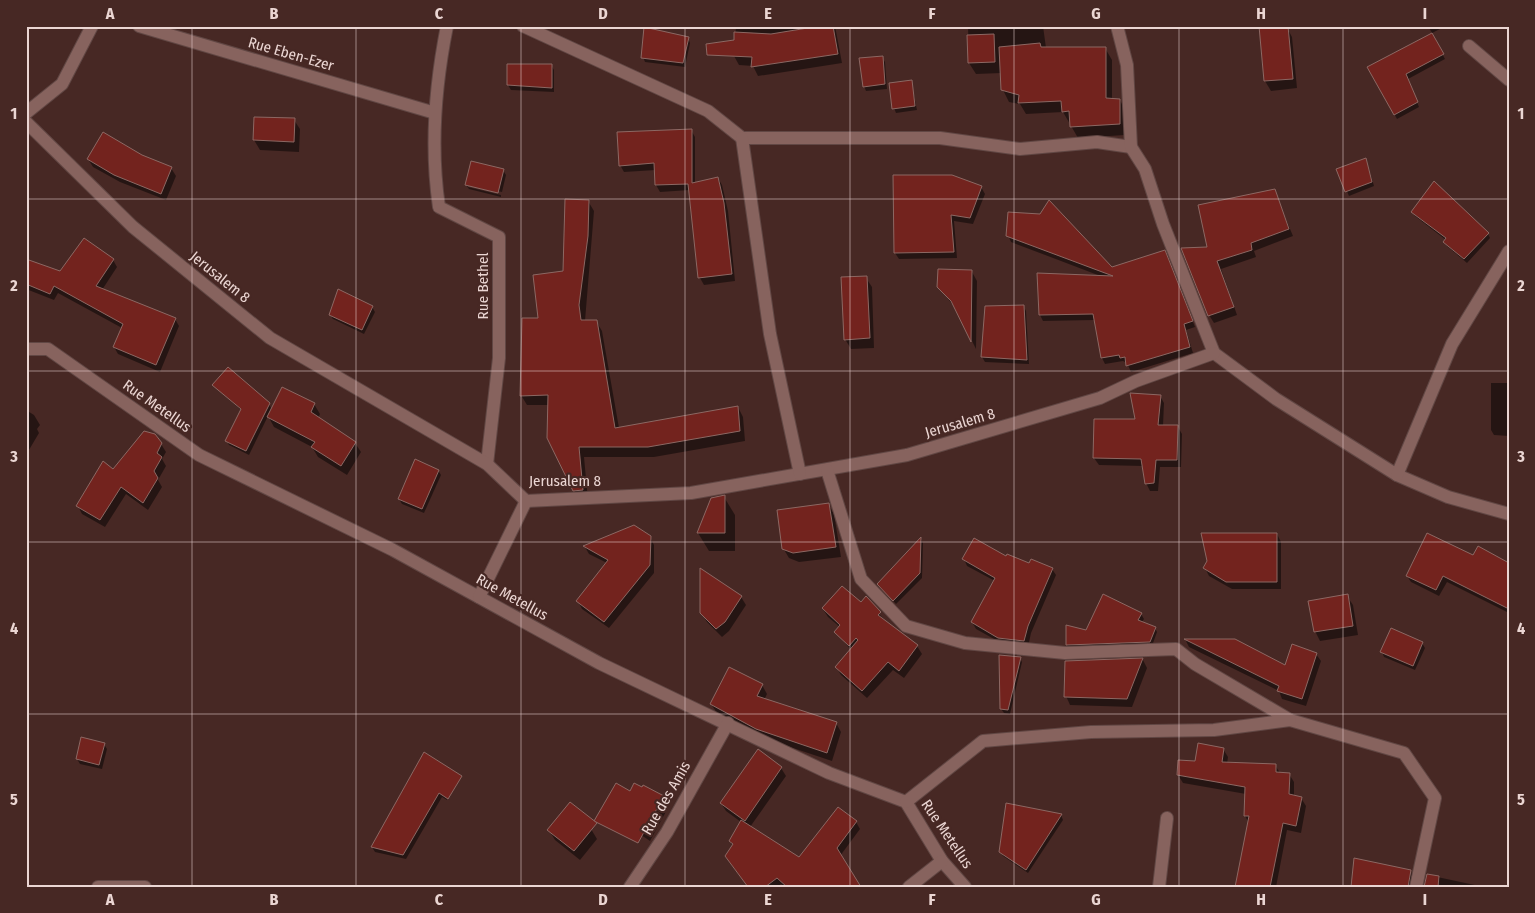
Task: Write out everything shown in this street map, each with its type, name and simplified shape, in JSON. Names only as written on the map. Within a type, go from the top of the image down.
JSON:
[{"type":"street","points":[[26,113],[62,84],[92,26]]},
{"type":"street","name":"Rue Eben-Ezer","points":[[139,26],[434,113]]},
{"type":"street","name":"Rue Bethel","points":[[448,26],[434,113],[434,170],[439,207],[499,237],[499,358],[487,464]]},
{"type":"street","points":[[523,26],[708,111],[742,138],[940,138],[1020,149],[1097,142],[1131,147]]},
{"type":"street","points":[[1117,26],[1127,66],[1131,147],[1144,169],[1163,224],[1214,354],[1276,399],[1397,475],[1448,497],[1509,514]]},
{"type":"street","points":[[1470,46],[1509,80]]},
{"type":"street","name":"Jerusalem 8","points":[[26,122],[133,227],[270,338],[487,464],[526,501],[691,493],[907,455],[1058,412],[1214,354]]},
{"type":"street","points":[[742,138],[770,334],[800,474]]},
{"type":"street","points":[[1397,475],[1452,344],[1509,251]]},
{"type":"street","name":"Rue Metellus","points":[[26,349],[48,349],[198,455],[393,550],[599,663],[829,773],[906,802],[942,861],[965,887]]},
{"type":"street","points":[[827,470],[861,579],[906,626],[965,643],[1065,653],[1176,649],[1195,664],[1290,720],[1404,753],[1435,798],[1416,887]]},
{"type":"street","points":[[480,597],[526,501]]},
{"type":"street","points":[[906,802],[984,741],[1091,732],[1214,730],[1290,720]]},
{"type":"street","name":"Rue des Amis","points":[[630,887],[667,832],[728,724]]},
{"type":"street","points":[[1159,887],[1167,818]]},
{"type":"street","points":[[908,887],[942,861]]},
{"type":"street","points":[[98,887],[145,887]]},
{"type":"building","points":[[820,26],[833,26],[838,54],[751,67],[752,57],[707,55],[706,44],[734,40],[734,32],[771,34]]},
{"type":"building","points":[[1259,26],[1288,26],[1293,79],[1264,81]]},
{"type":"building","points":[[644,27],[689,37],[683,63],[641,58]]},
{"type":"building","points":[[1432,33],[1444,54],[1406,74],[1418,102],[1394,115],[1367,67]]},
{"type":"building","points":[[994,34],[995,62],[968,63],[967,35]]},
{"type":"building","points":[[1040,43],[1041,47],[1106,47],[1106,98],[1120,99],[1120,124],[1070,127],[1069,111],[1062,112],[1061,101],[1018,103],[1019,95],[1001,90],[999,47]]},
{"type":"building","points":[[883,56],[885,84],[863,87],[859,58]]},
{"type":"building","points":[[507,64],[552,64],[552,88],[507,85]]},
{"type":"building","points":[[912,80],[915,106],[892,109],[889,83]]},
{"type":"building","points":[[254,117],[295,118],[294,142],[253,140]]},
{"type":"building","points":[[692,129],[692,183],[718,177],[724,203],[732,274],[698,278],[688,184],[655,185],[654,163],[619,166],[617,132]]},
{"type":"building","points":[[103,132],[142,155],[172,167],[161,194],[114,175],[87,159]]},
{"type":"building","points":[[1366,158],[1372,182],[1345,192],[1336,169]]},
{"type":"building","points":[[471,161],[504,169],[498,193],[465,185]]},
{"type":"building","points":[[893,175],[952,175],[982,186],[970,218],[951,215],[954,252],[894,253]]},
{"type":"building","points":[[1434,181],[1489,233],[1464,259],[1443,242],[1446,238],[1411,212]]},
{"type":"building","points":[[1275,189],[1289,229],[1251,243],[1252,250],[1217,261],[1234,307],[1208,316],[1181,248],[1207,247],[1198,205]]},
{"type":"building","points":[[565,199],[589,200],[588,236],[579,305],[581,320],[597,320],[615,428],[738,406],[740,431],[648,447],[579,447],[583,490],[573,491],[547,438],[548,395],[520,396],[522,318],[538,318],[533,275],[563,271]]},
{"type":"building","points":[[1049,200],[1112,267],[1165,250],[1193,321],[1184,324],[1190,347],[1126,366],[1125,357],[1120,358],[1119,355],[1101,358],[1093,314],[1039,315],[1037,273],[1113,276],[1006,236],[1008,212],[1040,214]]},
{"type":"building","points":[[84,238],[114,259],[96,286],[176,318],[156,365],[113,347],[123,324],[54,286],[50,294],[26,284],[26,259],[60,271]]},
{"type":"building","points":[[938,269],[972,270],[971,342],[951,301],[937,287]]},
{"type":"building","points":[[867,276],[870,338],[844,340],[841,277]]},
{"type":"building","points":[[338,289],[373,306],[362,330],[329,315]]},
{"type":"building","points":[[1024,305],[1027,360],[981,357],[985,306]]},
{"type":"building","points":[[228,367],[270,403],[246,451],[225,441],[241,409],[212,385]]},
{"type":"building","points":[[282,387],[315,403],[311,412],[356,442],[341,466],[311,447],[315,442],[267,417]]},
{"type":"building","points":[[1130,393],[1161,395],[1158,425],[1178,425],[1177,460],[1156,460],[1154,483],[1145,484],[1141,459],[1093,458],[1094,419],[1135,419]]},
{"type":"building","points":[[144,431],[155,434],[162,443],[157,453],[162,457],[154,471],[158,478],[143,503],[121,487],[100,520],[76,506],[103,461],[113,469]]},
{"type":"building","points":[[415,459],[439,470],[422,509],[398,499]]},
{"type":"building","points":[[725,495],[725,533],[697,533],[711,498]]},
{"type":"building","points":[[829,503],[836,547],[793,553],[782,549],[777,510]]},
{"type":"building","points":[[634,525],[651,536],[650,565],[604,622],[576,601],[608,560],[583,546]]},
{"type":"building","points":[[1201,533],[1277,533],[1277,582],[1226,582],[1203,568],[1207,561]]},
{"type":"building","points":[[1427,533],[1473,555],[1478,546],[1509,563],[1509,609],[1443,576],[1436,590],[1406,576]]},
{"type":"building","points":[[921,537],[920,573],[893,601],[877,584]]},
{"type":"building","points":[[974,538],[1006,556],[1007,554],[1029,563],[1031,559],[1053,568],[1028,626],[1024,641],[998,638],[971,622],[995,578],[962,559]]},
{"type":"building","points":[[700,568],[742,596],[725,622],[716,629],[700,613]]},
{"type":"building","points":[[842,586],[861,602],[866,596],[881,612],[878,615],[918,645],[899,671],[888,662],[862,691],[835,667],[858,640],[856,638],[849,646],[834,632],[840,625],[822,608]]},
{"type":"building","points":[[1103,594],[1142,613],[1138,620],[1156,627],[1150,642],[1066,645],[1066,625],[1086,630]]},
{"type":"building","points":[[1348,594],[1353,626],[1314,632],[1308,601]]},
{"type":"building","points":[[1391,628],[1423,642],[1413,666],[1380,652]]},
{"type":"building","points":[[1184,639],[1235,639],[1285,665],[1292,644],[1317,653],[1302,699],[1277,691],[1279,686]]},
{"type":"building","points":[[999,655],[1021,657],[1008,710],[1000,709]]},
{"type":"building","points":[[1143,658],[1127,699],[1064,697],[1065,661]]},
{"type":"building","points":[[729,667],[763,684],[757,696],[837,722],[827,753],[756,729],[710,704]]},
{"type":"building","points":[[81,737],[105,743],[99,765],[76,759]]},
{"type":"building","points":[[1198,743],[1224,748],[1222,762],[1276,764],[1276,772],[1290,773],[1289,794],[1302,797],[1296,826],[1283,823],[1270,887],[1235,887],[1249,816],[1244,816],[1245,787],[1177,775],[1178,760],[1195,761]]},
{"type":"building","points":[[758,749],[782,767],[745,821],[720,803]]},
{"type":"building","points":[[424,752],[462,776],[448,799],[439,793],[403,855],[371,847]]},
{"type":"building","points":[[616,783],[630,791],[634,783],[642,787],[643,785],[664,796],[638,843],[594,821]]},
{"type":"building","points":[[570,802],[597,823],[574,851],[547,830]]},
{"type":"building","points":[[1006,803],[1062,814],[1026,870],[999,852]]},
{"type":"building","points":[[838,807],[857,821],[837,848],[861,887],[787,887],[777,878],[765,887],[748,887],[725,856],[733,844],[729,841],[741,820],[799,857]]},
{"type":"building","points":[[1354,858],[1411,870],[1408,887],[1351,887]]},
{"type":"building","points":[[1427,874],[1439,876],[1438,887],[1424,887]]}]
